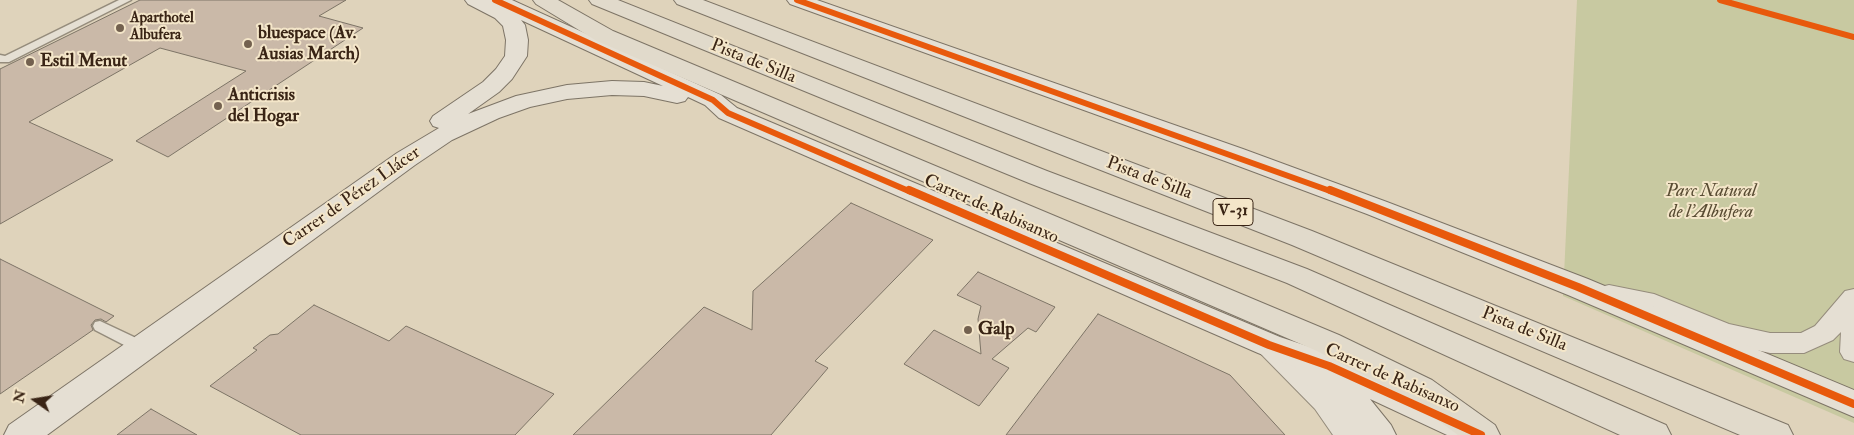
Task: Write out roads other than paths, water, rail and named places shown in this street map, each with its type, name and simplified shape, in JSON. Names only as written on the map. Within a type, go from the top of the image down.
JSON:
[{"type":"highway","points":[[543,0],[605,36],[1328,343],[1420,389],[1482,435]]},
{"type":"highway","name":"Pista de Silla","points":[[599,0],[1028,173],[1297,276],[1654,435]]},
{"type":"highway","name":"Pista de Silla","points":[[684,0],[1302,238],[1776,435]]},
{"type":"street","name":"Carrer de Pérez Llácer","points":[[1,435],[56,392],[491,87],[504,74],[516,56],[517,40],[514,25],[503,13],[475,0]]},
{"type":"street","name":"Carrer de Rabisanxo","points":[[495,0],[713,100],[728,113],[1269,345],[1328,366],[1482,435]]},
{"type":"street","points":[[797,0],[1234,155],[1377,208],[1578,287],[1854,404]]},
{"type":"street","name":"Carrer de Pérez Llácer","points":[[22,435],[406,158],[443,135],[490,113],[524,101],[567,92],[612,88],[644,89],[672,95],[728,113]]},
{"type":"street","points":[[1578,287],[1654,304],[1724,333],[1770,343],[1804,343],[1824,333],[1854,298]]},
{"type":"street","points":[[1854,298],[1854,352]]},
{"type":"street","points":[[1269,345],[1325,401],[1349,435]]},
{"type":"street","points":[[1269,345],[1334,387],[1356,406],[1379,435]]},
{"type":"lane","points":[[0,58],[4,60],[60,36],[126,0]]},
{"type":"lane","points":[[100,326],[129,341]]},
{"type":"place","name":"Aparthotel Albufera","points":[[120,28]]},
{"type":"place","name":"bluespace (Av. Ausias March)","points":[[248,44]]},
{"type":"place","name":"Estil Menut","points":[[30,62]]},
{"type":"place","name":"Anticrisis del Hogar","points":[[218,106]]},
{"type":"place","name":"Galp","points":[[968,330]]},
{"type":"park label","name":"Parc Natural de l'Albufera","points":[[1711,202]]}]
